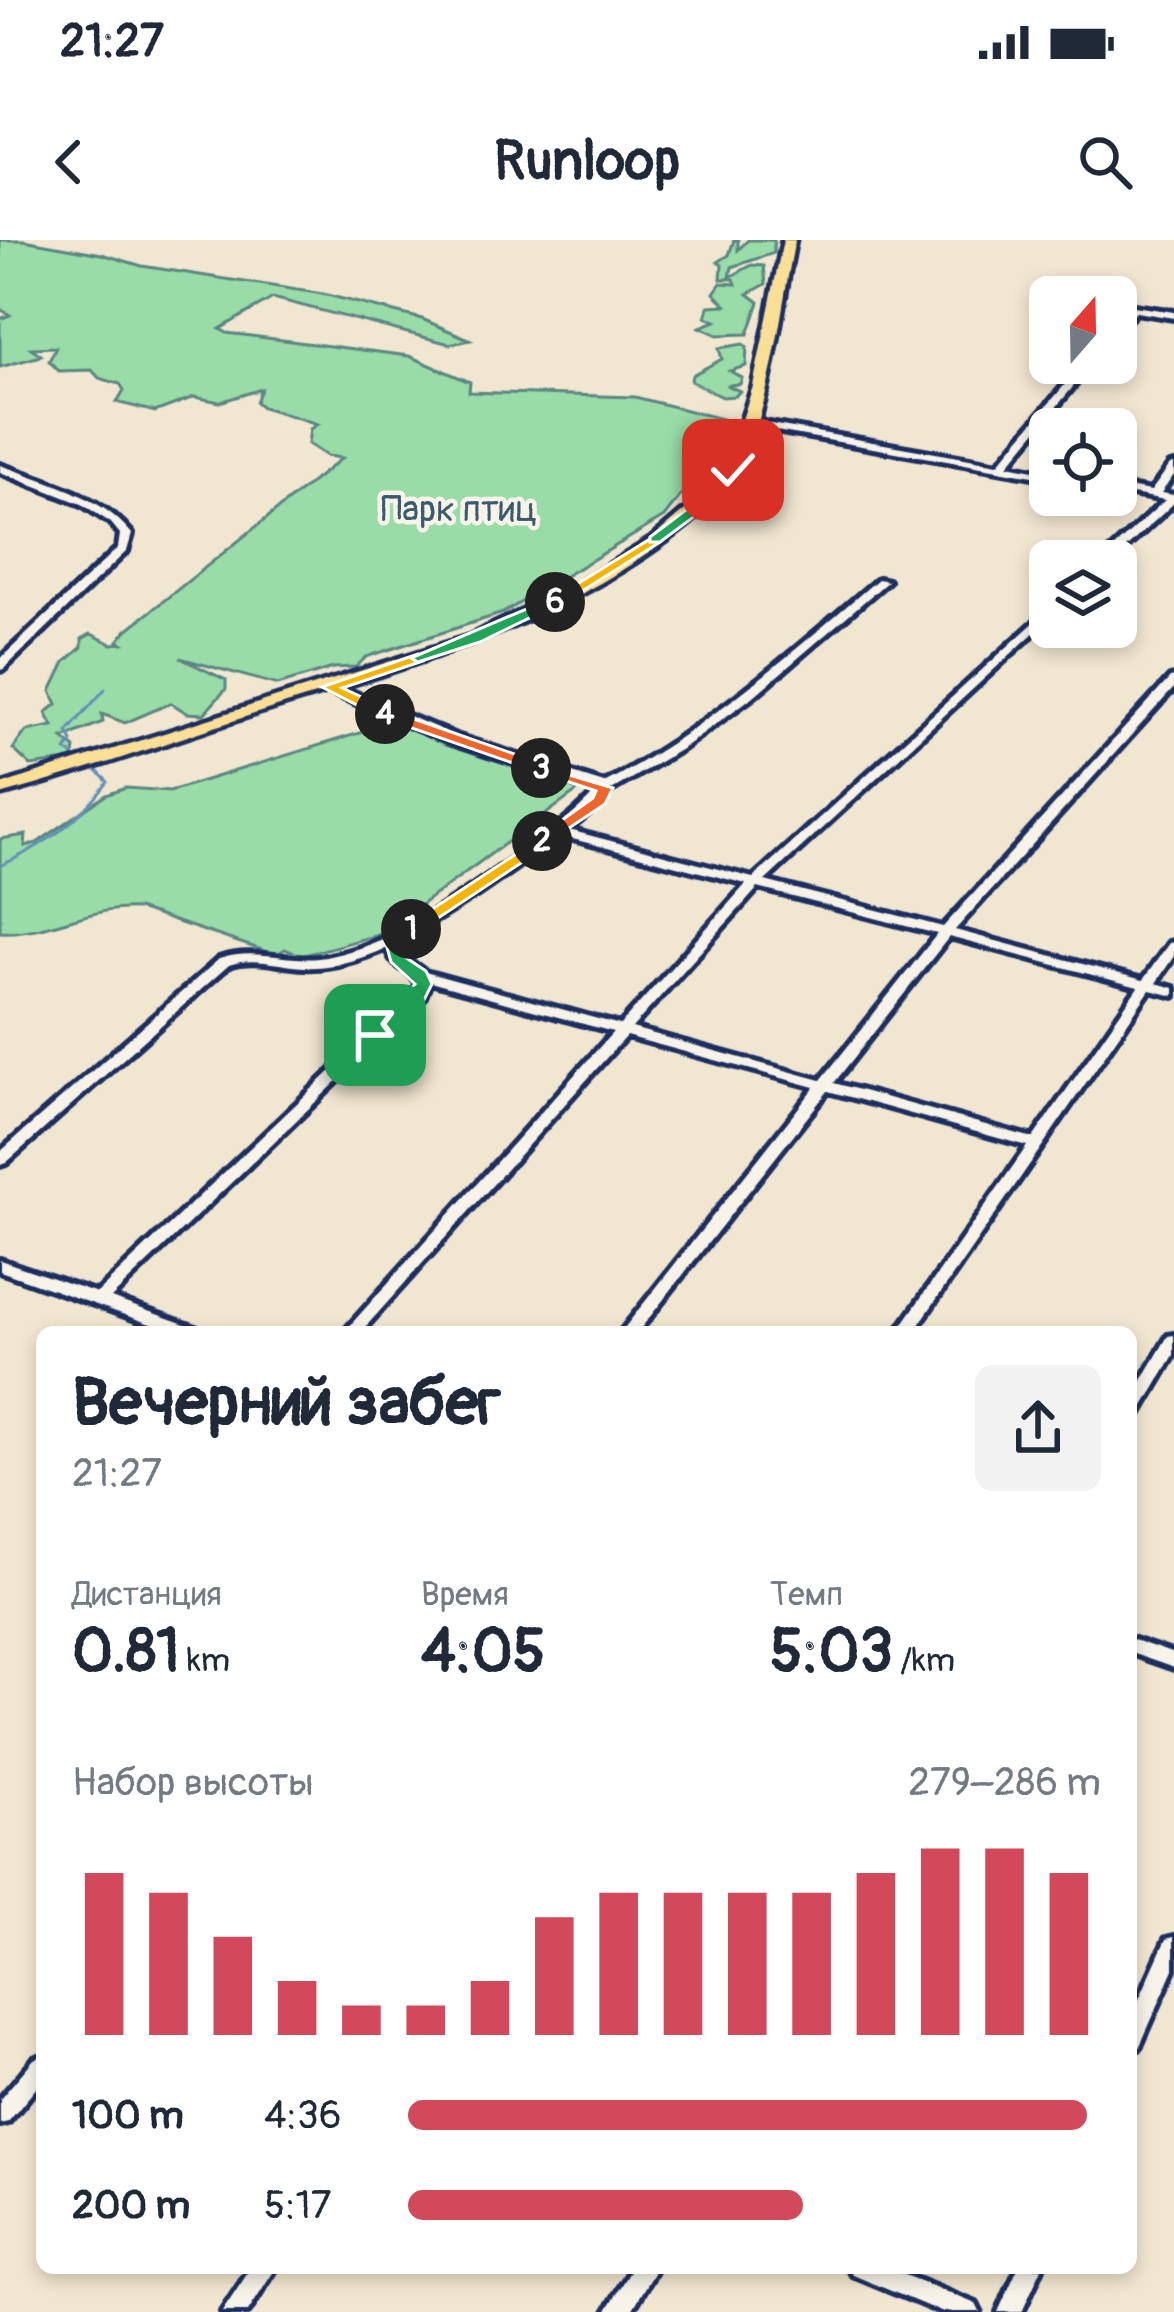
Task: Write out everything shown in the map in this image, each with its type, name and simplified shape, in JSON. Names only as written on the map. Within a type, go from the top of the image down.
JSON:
[{"type":"main road","points":[[0,790],[475,639],[584,586],[707,501],[733,470],[789,240]]},
{"type":"street","points":[[1137,309],[1174,315]]},
{"type":"street","points":[[1000,468],[1070,384]]},
{"type":"street","points":[[747,423],[1029,473]]},
{"type":"street","points":[[1154,495],[1174,467]]},
{"type":"street","points":[[0,468],[83,502],[118,521],[127,534],[123,549],[0,666]]},
{"type":"street","points":[[1137,492],[1173,498]]},
{"type":"street","points":[[1128,540],[1173,498]]},
{"type":"street","points":[[0,1160],[224,962],[253,953],[306,965],[393,940],[600,801],[605,788],[638,772],[711,720],[882,581]]},
{"type":"street","points":[[357,1326],[755,884],[1029,630]]},
{"type":"street","points":[[634,1326],[945,933],[1174,681]]},
{"type":"street","points":[[329,687],[452,739],[605,788]]},
{"type":"street","points":[[558,831],[1174,992]]},
{"type":"street","points":[[393,940],[397,959],[420,975],[1035,1143]]},
{"type":"street","points":[[909,1326],[1174,946]]},
{"type":"street","points":[[101,1299],[418,996],[424,984],[420,975]]},
{"type":"street","points":[[0,1265],[174,1326]]},
{"type":"street","points":[[1137,1404],[1174,1340]]},
{"type":"street","points":[[1137,1648],[1174,1661]]},
{"type":"street","points":[[1137,2028],[1174,1945]]},
{"type":"street","points":[[1,2112],[36,2073]]},
{"type":"street","points":[[234,2312],[260,2274]]},
{"type":"street","points":[[618,2312],[641,2274]]},
{"type":"street","points":[[875,2274],[968,2312]]},
{"type":"street","points":[[1010,2312],[1027,2274]]},
{"type":"green space","name":"Парк птиц","points":[[0,240],[23,240],[142,266],[323,294],[422,319],[471,340],[450,344],[273,298],[220,329],[227,333],[409,356],[470,382],[469,392],[635,397],[722,419],[699,472],[664,517],[503,613],[366,657],[356,667],[333,668],[278,685],[180,658],[226,680],[226,689],[204,714],[187,713],[171,703],[125,723],[102,714],[103,722],[63,738],[75,748],[73,760],[31,766],[13,749],[26,731],[53,726],[46,713],[57,704],[51,691],[65,662],[82,647],[82,639],[91,634],[112,644],[122,643],[118,641],[127,630],[342,458],[327,456],[308,444],[310,429],[318,424],[256,402],[261,389],[220,402],[194,397],[155,412],[117,402],[124,390],[120,384],[99,378],[92,370],[59,371],[49,361],[56,347],[31,348],[41,355],[0,367],[0,319],[10,315],[0,309]]},
{"type":"green space","points":[[738,240],[738,250],[748,240],[774,240],[774,253],[732,267],[730,277],[752,265],[764,266],[766,284],[748,294],[759,302],[748,334],[718,335],[700,327],[716,321],[706,317],[709,306],[726,305],[714,293],[721,283],[736,284],[734,279],[721,279],[718,262],[729,255]]},
{"type":"green space","points":[[743,344],[746,366],[730,371],[742,378],[740,384],[726,385],[740,391],[735,396],[722,397],[691,381],[692,375],[722,359],[719,348]]},
{"type":"green space","points":[[392,723],[579,790],[381,934],[301,956],[285,949],[277,954],[265,951],[138,909],[104,911],[35,929],[0,932],[0,839],[26,835],[25,846],[37,843],[106,795],[126,788],[170,791]]},
{"type":"waterway","points":[[78,760],[66,750],[72,741],[67,732],[105,689]]},
{"type":"waterway","points":[[0,866],[46,841],[85,809],[108,782],[94,768]]},
{"type":"route","points":[[375,1035],[418,996],[424,984],[420,975],[397,959],[393,940],[600,801],[605,788],[452,739],[329,687],[475,639],[543,609],[683,521],[733,470]]}]
